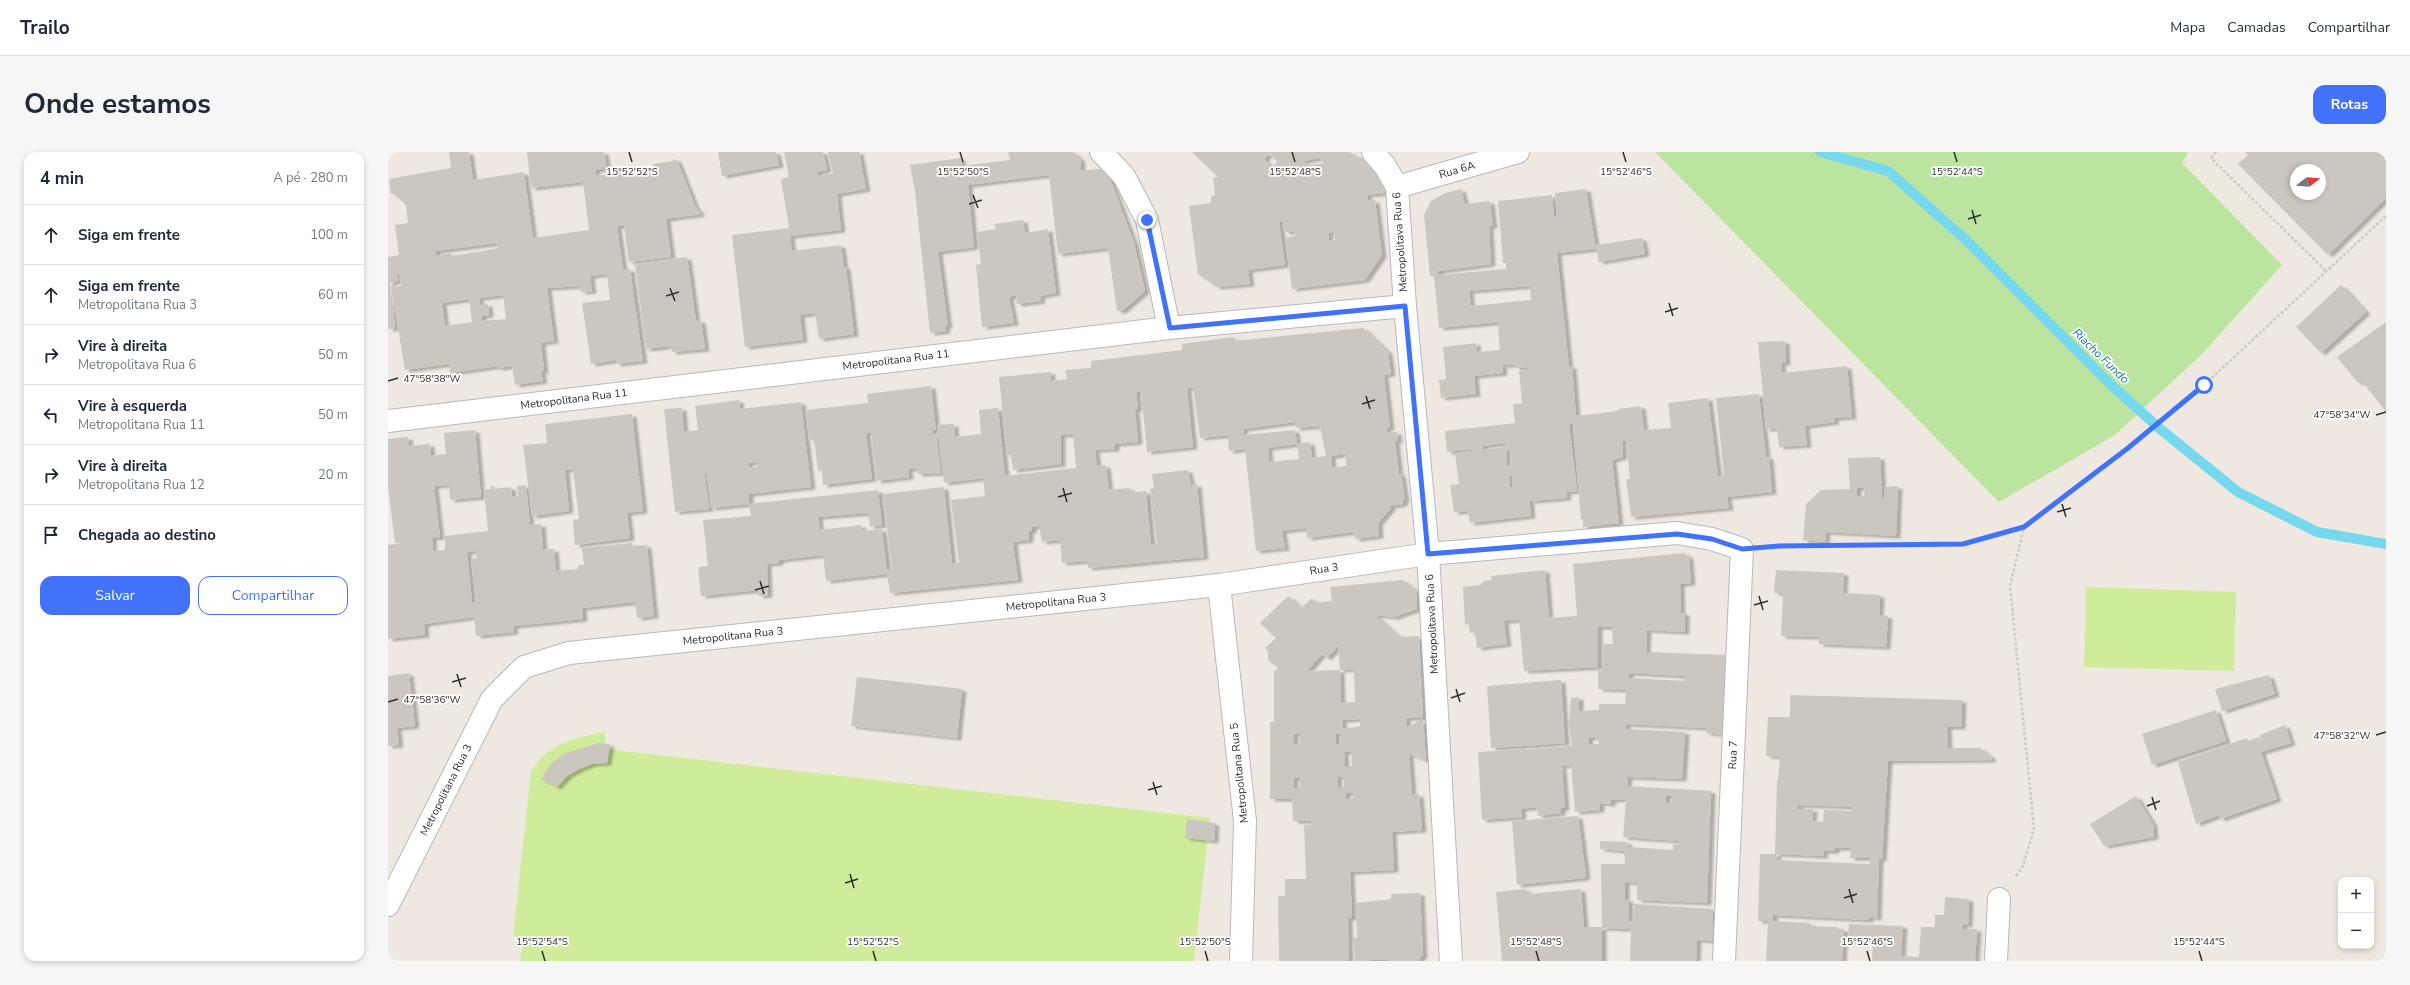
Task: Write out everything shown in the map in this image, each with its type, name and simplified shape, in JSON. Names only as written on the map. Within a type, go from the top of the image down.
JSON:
[{"type":"street","points":[[1101,152],[1124,176],[1147,220],[1170,328]]},
{"type":"street","name":"Metropolitava Rua 6","points":[[1373,152],[1385,166],[1397,187],[1405,306],[1428,554],[1451,961]]},
{"type":"street","name":"Rua 6A","points":[[1397,187],[1518,152]]},
{"type":"street","name":"Metropolitana Rua 11","points":[[388,421],[1170,328],[1405,306]]},
{"type":"street","points":[[1428,554],[1677,534],[1712,539],[1742,549]]},
{"type":"street","name":"Rua 7","points":[[1724,961],[1742,549]]},
{"type":"street","name":"Rua 3","points":[[1220,585],[1428,554]]},
{"type":"street","name":"Metropolitana Rua 3","points":[[388,905],[492,700],[524,667],[569,653],[1220,585]]},
{"type":"street","name":"Metropolitana Rua 5","points":[[1220,585],[1245,821],[1241,961]]},
{"type":"street","points":[[1996,961],[1999,899]]},
{"type":"path","points":[[2216,152],[2211,158],[2326,271]]},
{"type":"path","points":[[1742,549],[1779,546],[1963,544],[2024,527],[2128,448],[2204,385],[2386,216]]},
{"type":"path","points":[[1999,899],[2023,866],[2034,829],[2010,586],[2024,527]]},
{"type":"green space","points":[[1655,152],[2188,152],[2182,163],[2282,265],[2202,354],[2115,435],[1999,502]]},
{"type":"green space","points":[[2086,587],[2236,592],[2234,671],[2084,667]]},
{"type":"green space","points":[[605,732],[605,749],[1210,818],[1194,961],[520,961],[524,940],[513,936],[531,771],[546,754],[563,743]]},
{"type":"building","points":[[449,152],[469,152],[473,180],[524,172],[533,238],[589,230],[583,182],[531,188],[527,152],[604,152],[607,168],[595,170],[596,176],[653,167],[653,164],[673,161],[674,159],[677,160],[695,206],[701,214],[666,219],[671,257],[629,262],[624,226],[617,226],[623,269],[630,269],[643,361],[616,364],[616,360],[591,364],[582,303],[610,300],[607,274],[590,276],[592,291],[581,292],[580,286],[547,288],[554,341],[541,343],[544,371],[541,371],[543,381],[515,385],[512,366],[498,368],[498,366],[450,373],[449,364],[405,370],[391,287],[401,286],[399,274],[397,275],[398,281],[390,283],[395,328],[388,329],[388,257],[399,255],[395,225],[408,223],[406,205],[394,194],[391,194],[389,179],[451,168]],"holes":[[[497,243],[498,248],[452,256],[451,253],[436,256],[436,251]],[[503,295],[506,319],[482,321],[482,316],[489,315],[488,304],[480,305],[479,298]],[[469,299],[472,322],[445,326],[442,303]]]},
{"type":"building","points":[[718,152],[776,152],[779,165],[722,176]]},
{"type":"building","points":[[784,152],[823,152],[827,170],[817,172],[818,176],[833,173],[828,152],[859,152],[866,189],[837,194],[841,230],[790,236],[792,251],[841,245],[844,267],[846,267],[854,334],[819,339],[815,313],[800,315],[803,340],[745,347],[732,235],[789,228],[781,179],[789,177]]},
{"type":"building","points":[[1008,152],[1073,152],[1081,160],[1081,171],[1106,168],[1134,243],[1145,291],[1122,311],[1117,311],[1108,248],[1058,254],[1049,175],[968,185],[974,247],[938,252],[948,326],[945,326],[946,331],[930,333],[915,191],[910,165],[961,158],[962,166],[1010,160]]},
{"type":"building","points":[[1192,152],[1350,152],[1357,158],[1370,156],[1383,175],[1385,193],[1367,195],[1368,201],[1375,200],[1382,255],[1365,280],[1292,289],[1285,238],[1295,236],[1294,231],[1285,232],[1283,221],[1279,222],[1285,265],[1248,270],[1250,284],[1217,287],[1198,274],[1189,206],[1211,203],[1211,196],[1215,195],[1213,178],[1218,177]],"holes":[[[1269,153],[1277,162],[1272,168],[1264,159]],[[1319,158],[1324,163],[1308,165],[1303,161]],[[1334,232],[1335,240],[1329,240],[1328,233]]]},
{"type":"building","points":[[2245,152],[2386,152],[2386,198],[2328,255],[2238,164],[2248,155]]},
{"type":"building","points":[[1461,189],[1465,204],[1490,201],[1493,226],[1489,226],[1491,264],[1439,271],[1439,275],[1506,269],[1506,263],[1503,263],[1498,201],[1552,195],[1554,216],[1557,216],[1555,193],[1586,189],[1596,249],[1557,253],[1569,367],[1572,366],[1576,416],[1618,411],[1618,409],[1641,406],[1644,430],[1671,428],[1668,403],[1708,398],[1718,476],[1724,475],[1716,398],[1759,394],[1766,457],[1769,457],[1772,492],[1727,497],[1729,508],[1631,517],[1626,479],[1630,479],[1626,441],[1622,441],[1623,457],[1612,460],[1619,523],[1583,527],[1583,519],[1581,520],[1573,423],[1569,424],[1577,491],[1566,492],[1567,498],[1531,501],[1529,494],[1531,516],[1470,523],[1468,511],[1454,512],[1450,485],[1459,484],[1455,454],[1471,451],[1471,449],[1447,452],[1445,431],[1515,423],[1513,404],[1522,403],[1519,371],[1528,370],[1528,367],[1516,368],[1515,365],[1504,365],[1502,361],[1503,373],[1474,376],[1476,394],[1441,398],[1439,380],[1446,379],[1443,347],[1476,343],[1477,352],[1500,350],[1498,327],[1500,322],[1439,328],[1434,276],[1430,276],[1424,215],[1431,201],[1445,193]],"holes":[[[1530,286],[1531,300],[1471,306],[1469,291]],[[1505,443],[1505,447],[1483,450],[1483,446]],[[1506,450],[1510,450],[1511,465],[1507,465]],[[1512,475],[1513,487],[1510,487],[1509,476]]]},
{"type":"building","points":[[1023,220],[1025,233],[1048,229],[1056,293],[1040,296],[1041,301],[1017,304],[1016,295],[1009,297],[1014,323],[982,327],[976,265],[981,264],[977,232],[996,229],[994,224]]},
{"type":"building","points":[[1642,238],[1645,254],[1599,262],[1596,245]]},
{"type":"building","points":[[687,257],[696,321],[701,320],[705,349],[672,352],[671,346],[646,349],[635,264]]},
{"type":"building","points":[[2341,285],[2366,312],[2321,353],[2296,327]]},
{"type":"building","points":[[2386,322],[2386,412],[2362,381],[2358,383],[2337,357]]},
{"type":"building","points":[[1363,328],[1388,352],[1391,374],[1384,375],[1390,428],[1386,428],[1387,433],[1397,432],[1398,441],[1395,441],[1399,474],[1401,474],[1405,500],[1403,500],[1403,504],[1390,506],[1391,508],[1378,523],[1379,536],[1355,539],[1354,532],[1307,538],[1306,528],[1282,531],[1285,548],[1256,551],[1245,449],[1229,451],[1228,435],[1200,438],[1193,387],[1187,388],[1193,447],[1147,452],[1141,391],[1136,392],[1138,409],[1135,409],[1138,442],[1115,444],[1115,449],[1095,450],[1097,466],[1106,465],[1109,490],[1130,488],[1130,493],[1146,491],[1151,544],[1157,544],[1150,489],[1154,488],[1152,474],[1188,470],[1191,485],[1197,484],[1204,557],[1088,568],[1087,561],[1062,563],[1060,540],[1042,542],[1039,526],[1032,527],[1032,531],[1029,531],[1029,540],[1013,542],[1018,580],[890,593],[887,574],[826,581],[823,555],[779,560],[779,563],[767,564],[768,595],[759,596],[758,590],[701,596],[698,567],[708,566],[703,520],[751,516],[749,504],[878,490],[882,525],[870,527],[868,513],[818,517],[820,530],[861,525],[862,531],[882,529],[887,571],[892,570],[883,494],[944,487],[952,564],[959,563],[951,500],[985,496],[983,478],[944,483],[937,425],[954,424],[955,437],[981,434],[979,410],[998,408],[1005,476],[1076,468],[1073,434],[1061,435],[1061,464],[1013,470],[1011,455],[1007,455],[999,377],[1051,372],[1051,381],[1067,379],[1065,370],[1091,368],[1091,361],[1182,350],[1182,344],[1234,337],[1234,341]],"holes":[[[1295,422],[1296,428],[1320,426],[1326,456],[1312,458],[1310,442],[1297,444],[1295,430],[1244,435],[1243,429]],[[1297,444],[1299,459],[1269,462],[1268,448]],[[1345,454],[1346,466],[1332,468],[1331,456]]]},
{"type":"building","points":[[1785,341],[1786,363],[1781,363],[1782,373],[1847,366],[1852,417],[1834,418],[1835,422],[1805,426],[1807,445],[1779,447],[1777,431],[1775,428],[1766,429],[1758,342]]},
{"type":"building","points":[[931,386],[936,430],[932,430],[933,434],[936,434],[941,473],[918,474],[917,468],[908,469],[909,477],[877,481],[871,432],[866,433],[872,479],[823,485],[822,470],[818,471],[814,439],[809,440],[806,410],[868,403],[867,394]]},
{"type":"building","points":[[739,400],[740,409],[801,402],[811,487],[749,494],[749,504],[711,508],[707,475],[704,469],[709,509],[675,512],[664,409],[682,408],[684,432],[698,430],[695,406]],"holes":[[[757,462],[758,467],[749,468],[748,463]]]},
{"type":"building","points":[[632,414],[643,511],[627,513],[630,538],[575,545],[573,520],[579,519],[573,469],[565,470],[569,511],[532,516],[523,445],[547,443],[545,424]]},
{"type":"building","points":[[475,430],[481,497],[450,500],[449,485],[434,486],[440,537],[432,538],[433,551],[445,550],[445,536],[488,531],[484,490],[491,489],[491,486],[494,486],[494,489],[511,487],[512,496],[518,496],[517,486],[526,485],[530,525],[541,524],[543,550],[554,549],[556,571],[578,569],[578,565],[584,565],[582,548],[632,543],[632,546],[647,545],[654,616],[637,618],[635,602],[582,608],[583,619],[513,626],[514,632],[476,636],[474,617],[424,624],[425,635],[388,639],[388,545],[414,542],[395,543],[388,487],[388,439],[408,437],[409,446],[430,444],[431,456],[446,454],[444,433]],"holes":[[[504,548],[476,552],[477,558],[471,559],[476,602],[472,602],[467,552]]]},
{"type":"building","points":[[1880,457],[1882,498],[1884,498],[1884,487],[1898,486],[1896,536],[1826,532],[1825,542],[1803,540],[1806,504],[1821,490],[1850,489],[1848,458]],"holes":[[[1865,487],[1864,496],[1857,496],[1857,488]]]},
{"type":"building","points":[[1684,553],[1689,557],[1691,583],[1680,584],[1681,613],[1685,613],[1685,632],[1647,630],[1646,652],[1725,655],[1725,678],[1728,678],[1725,735],[1706,733],[1706,728],[1626,724],[1626,729],[1685,732],[1682,779],[1628,777],[1627,786],[1711,791],[1707,903],[1637,900],[1637,883],[1625,882],[1625,900],[1629,899],[1628,921],[1633,921],[1634,904],[1713,909],[1712,941],[1697,940],[1696,961],[1630,961],[1631,929],[1602,928],[1601,864],[1625,864],[1624,851],[1600,849],[1600,841],[1627,842],[1628,847],[1673,850],[1673,844],[1678,845],[1678,841],[1623,837],[1626,799],[1611,800],[1611,804],[1600,803],[1600,810],[1575,812],[1571,765],[1558,766],[1562,767],[1565,808],[1561,808],[1561,813],[1538,816],[1536,807],[1521,809],[1522,817],[1482,820],[1478,752],[1572,746],[1569,725],[1571,698],[1579,697],[1579,711],[1599,710],[1599,704],[1625,704],[1626,690],[1598,689],[1598,671],[1602,671],[1603,644],[1613,644],[1612,627],[1598,627],[1598,667],[1524,671],[1519,620],[1504,621],[1507,644],[1477,648],[1475,632],[1470,633],[1469,624],[1465,625],[1463,587],[1480,585],[1484,581],[1492,580],[1491,576],[1545,570],[1549,618],[1577,616],[1573,564]],"holes":[[[1629,673],[1685,676],[1685,681],[1628,678]],[[1595,737],[1595,739],[1599,739],[1599,744],[1589,744],[1588,738]],[[1666,796],[1672,796],[1672,803],[1666,803]]]},
{"type":"building","points":[[1776,570],[1844,573],[1843,593],[1880,595],[1879,615],[1888,616],[1886,647],[1819,644],[1819,637],[1781,636],[1783,593],[1774,593]]},
{"type":"building","points":[[1403,580],[1416,591],[1417,609],[1394,617],[1375,615],[1399,637],[1419,636],[1423,718],[1406,718],[1407,727],[1423,719],[1426,761],[1409,754],[1412,795],[1419,794],[1422,830],[1392,832],[1394,870],[1350,872],[1352,918],[1348,918],[1349,961],[1279,961],[1278,896],[1285,896],[1285,879],[1306,879],[1304,825],[1311,825],[1311,821],[1293,821],[1292,799],[1270,799],[1270,722],[1274,722],[1274,670],[1277,671],[1278,668],[1268,660],[1268,651],[1265,648],[1276,638],[1260,623],[1288,596],[1301,608],[1312,598],[1316,603],[1332,601],[1330,587]],"holes":[[[1338,646],[1340,670],[1307,671],[1322,654],[1327,658]],[[1354,669],[1355,702],[1341,703],[1340,670]],[[1360,719],[1360,726],[1343,729],[1342,720]],[[1294,734],[1300,734],[1300,744],[1294,744]],[[1335,734],[1341,734],[1341,744],[1336,744]],[[1351,751],[1352,766],[1345,766],[1344,752]],[[1343,776],[1344,787],[1338,787],[1337,777]],[[1300,777],[1300,788],[1294,788],[1294,778]],[[1346,793],[1353,793],[1353,799],[1346,799]]]},
{"type":"building","points":[[409,673],[415,726],[397,728],[399,745],[388,746],[388,676]]},
{"type":"building","points":[[2269,675],[2275,694],[2222,711],[2215,689]]},
{"type":"building","points":[[857,677],[962,689],[957,738],[851,726]]},
{"type":"building","points":[[1561,680],[1565,743],[1491,748],[1487,686]]},
{"type":"building","points":[[1790,695],[1962,700],[1961,727],[1947,727],[1948,748],[1980,748],[1992,758],[1992,760],[1888,761],[1882,859],[1879,859],[1877,918],[1869,917],[1869,920],[1773,915],[1773,921],[1810,923],[1810,926],[1837,927],[1837,929],[1844,929],[1842,961],[1766,961],[1768,921],[1758,921],[1760,854],[1775,854],[1777,780],[1780,757],[1766,756],[1768,717],[1790,717]],"holes":[[[1798,805],[1852,807],[1852,811],[1824,810],[1823,822],[1812,821],[1813,809],[1798,809]],[[1835,848],[1851,848],[1850,858],[1870,858],[1870,864],[1776,860],[1777,854],[1823,856],[1824,851],[1835,851]]]},
{"type":"building","points":[[2216,710],[2226,741],[2152,765],[2142,734]]},
{"type":"building","points":[[2285,725],[2291,743],[2261,752],[2277,799],[2220,819],[2219,815],[2196,824],[2178,762],[2247,738],[2248,741],[2259,737],[2263,748],[2260,735]]},
{"type":"building","points":[[598,743],[610,744],[607,763],[592,764],[579,769],[567,776],[557,787],[541,779],[549,766],[563,754]]},
{"type":"building","points":[[2136,796],[2153,824],[2154,837],[2104,846],[2090,824]]},
{"type":"building","points":[[1578,816],[1586,876],[1584,878],[1517,885],[1512,821]]},
{"type":"building","points":[[1187,819],[1215,823],[1214,841],[1185,838]]},
{"type":"building","points":[[1525,889],[1530,894],[1581,889],[1584,927],[1602,927],[1602,961],[1502,961],[1496,892]]},
{"type":"building","points":[[1420,893],[1423,956],[1420,957],[1420,961],[1387,961],[1387,959],[1355,961],[1353,938],[1357,938],[1356,903],[1391,899],[1391,894]]},
{"type":"building","points":[[1945,897],[1969,899],[1968,925],[1963,924],[1963,929],[1977,929],[1975,961],[1872,961],[1873,942],[1848,941],[1849,924],[1903,926],[1901,956],[1919,957],[1921,927],[1935,927],[1935,915],[1944,915]]},
{"type":"waterway","name":"Riacho Fundo","points":[[1820,152],[1888,171],[1967,241],[2109,383],[2159,428],[2238,492],[2317,532],[2386,544]]},
{"type":"route","points":[[1147,220],[1170,328],[1405,306],[1428,554],[1677,534],[1712,539],[1742,549],[1779,546],[1963,544],[2024,527],[2128,448],[2204,385]]}]
